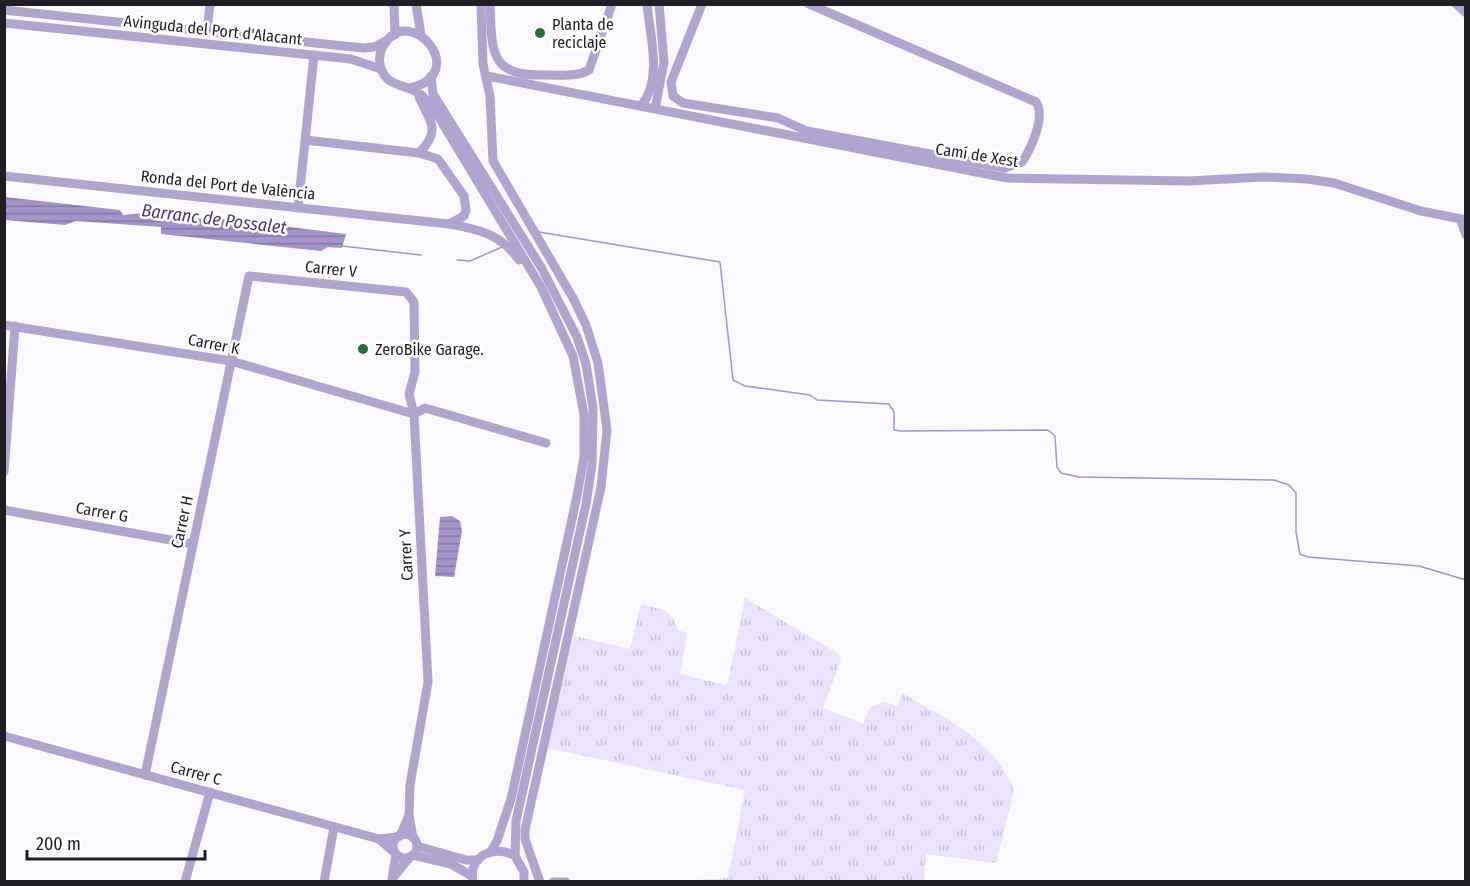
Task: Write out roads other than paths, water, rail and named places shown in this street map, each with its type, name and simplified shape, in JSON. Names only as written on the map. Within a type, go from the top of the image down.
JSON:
[{"type":"street","points":[[65,16],[66,4]]},
{"type":"street","points":[[207,31],[210,4]]},
{"type":"street","points":[[394,4],[395,35]]},
{"type":"street","points":[[416,4],[421,35]]},
{"type":"street","points":[[481,4],[483,64],[487,76],[493,161],[586,325],[598,363],[608,430],[601,487],[525,830],[525,839],[540,882]]},
{"type":"street","points":[[490,4],[491,43],[498,63],[507,70],[537,76],[578,74],[589,70],[593,64],[612,4]]},
{"type":"street","points":[[641,106],[650,93],[654,71],[647,4]]},
{"type":"street","points":[[655,109],[664,62],[659,4]]},
{"type":"street","points":[[702,4],[671,82],[673,96],[683,103],[778,118],[807,131],[1005,168],[1022,162],[1040,119],[1040,110],[1036,102],[809,4]]},
{"type":"street","points":[[1456,4],[1466,13]]},
{"type":"street","name":"Avinguda del Port d'Alacant","points":[[4,10],[363,48],[386,41]]},
{"type":"street","name":"Avinguda del Port d'Alacant","points":[[4,23],[351,59],[381,69]]},
{"type":"street","points":[[392,880],[395,853],[393,845],[399,836],[466,860],[478,860],[491,851],[497,841],[511,799],[584,456],[581,387],[573,356],[557,316],[435,111],[413,90],[390,82],[381,69],[380,57],[386,41],[406,31],[428,39],[436,53],[436,63],[431,76],[424,84],[413,90]]},
{"type":"street","points":[[298,208],[314,55]]},
{"type":"street","points":[[431,76],[433,94],[562,304],[586,364],[593,408],[593,456],[586,504],[516,821],[515,856],[524,872],[524,882]]},
{"type":"street","name":"Camí de Xest","points":[[487,76],[1007,178],[1188,181],[1264,177],[1307,178],[1334,183],[1421,211],[1463,219]]},
{"type":"street","points":[[413,90],[433,131],[429,143],[419,153]]},
{"type":"street","points":[[306,140],[419,153],[438,159],[464,196],[466,210],[464,216],[449,224]]},
{"type":"street","name":"Ronda del Port de València","points":[[4,176],[449,224],[488,232],[514,253],[535,284],[567,351],[584,425]]},
{"type":"street","points":[[1463,219],[1466,235]]},
{"type":"street","name":"Carrer V","points":[[249,276],[410,294]]},
{"type":"street","name":"Carrer H","points":[[145,775],[249,276]]},
{"type":"street","name":"Carrer Y","points":[[410,294],[414,302],[415,372],[409,394],[414,414],[428,682],[410,785],[409,815],[415,842]]},
{"type":"street","name":"Carrer K","points":[[4,325],[231,361],[414,414],[425,408],[546,443]]},
{"type":"street","points":[[4,472],[15,326]]},
{"type":"street","name":"Carrer G","points":[[4,510],[193,544]]},
{"type":"street","name":"Carrer C","points":[[4,736],[379,839],[399,836]]},
{"type":"street","points":[[185,882],[210,792]]},
{"type":"street","name":"Carrer Y","points":[[399,836],[409,815]]},
{"type":"street","points":[[324,882],[334,827]]},
{"type":"street","name":"Carrer C","points":[[379,839],[395,853]]},
{"type":"street","points":[[392,880],[411,856],[415,842]]},
{"type":"street","points":[[491,851],[507,852],[515,856]]},
{"type":"street","points":[[395,853],[403,858],[411,856],[451,864],[472,879],[478,860]]},
{"type":"street","points":[[553,882],[566,882]]},
{"type":"water","points":[[5,197],[120,210],[123,215],[147,213],[187,219],[217,218],[346,234],[342,248],[328,247],[321,251],[161,234],[161,227],[76,221],[65,225],[5,220]]},
{"type":"water","points":[[452,516],[460,521],[462,531],[454,577],[435,576],[440,517]]},
{"type":"waterway","points":[[539,232],[720,262],[733,380],[745,386],[810,395],[817,400],[889,404],[894,412],[894,430],[1048,430],[1055,436],[1057,467],[1061,473],[1079,477],[1274,480],[1289,485],[1296,493],[1296,532],[1300,554],[1308,557],[1419,566],[1466,580]]},
{"type":"waterway","name":"Barranc de Possalet","points":[[342,246],[421,255]]},
{"type":"waterway","points":[[457,260],[470,261],[502,247]]},
{"type":"place","name":"Planta de reciclaje","points":[[540,33]]},
{"type":"place","name":"ZeroBike Garage.","points":[[363,349]]}]
